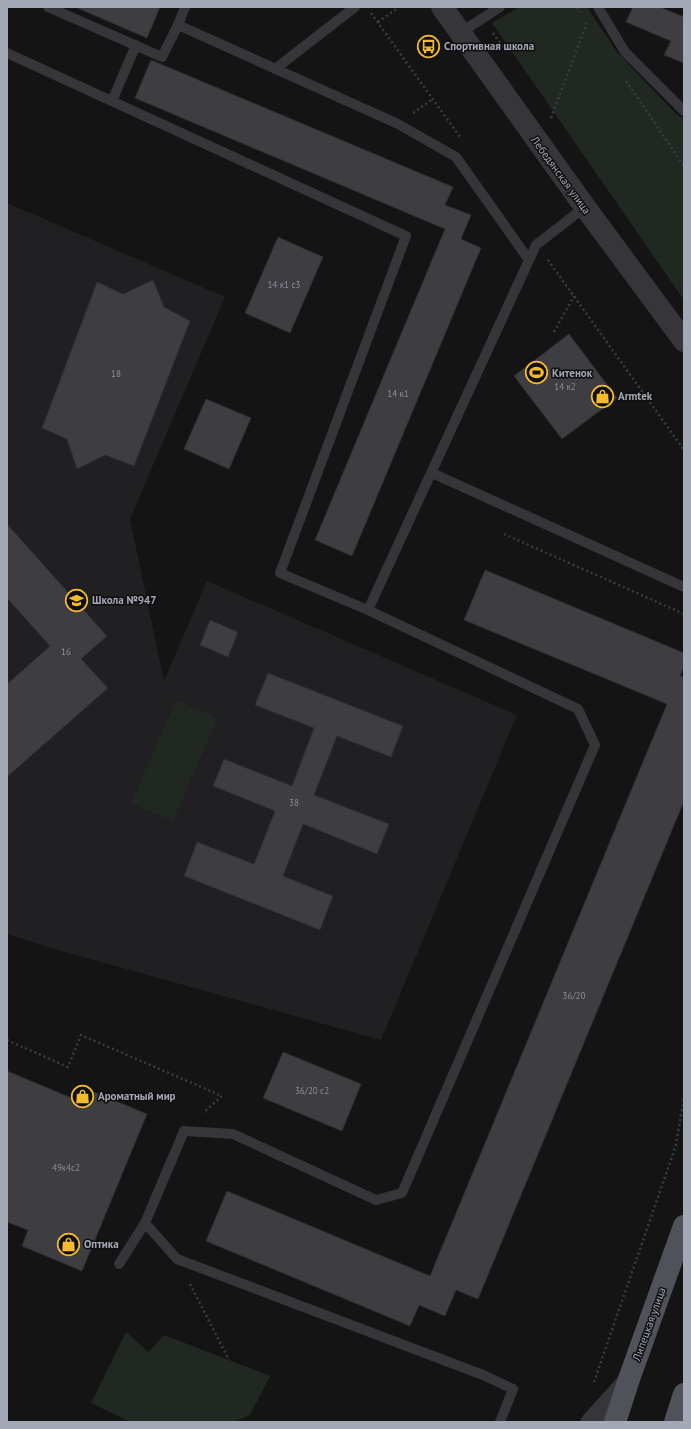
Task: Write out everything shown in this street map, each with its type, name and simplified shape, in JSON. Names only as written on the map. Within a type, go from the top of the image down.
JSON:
[{"type":"main road","name":"Липецкая улица","points":[[615,1422],[684,1226]]},
{"type":"main road","points":[[675,1422],[684,1394]]},
{"type":"street","name":"Лебедянская улица","points":[[442,7],[584,207],[684,340]]},
{"type":"street","points":[[590,1422],[629,1379]]},
{"type":"lane","points":[[48,7],[162,56],[185,7]]},
{"type":"lane","points":[[275,69],[355,7]]},
{"type":"lane","points":[[460,33],[500,7]]},
{"type":"lane","points":[[598,7],[625,52],[684,111]]},
{"type":"lane","points":[[178,24],[398,124],[456,157],[529,260]]},
{"type":"lane","points":[[112,101],[136,46]]},
{"type":"lane","points":[[7,53],[406,236],[280,573],[368,610],[578,709],[595,745],[402,1193],[376,1200],[233,1134],[184,1131],[144,1223],[118,1264]]},
{"type":"lane","points":[[368,610],[536,245],[584,207]]},
{"type":"lane","points":[[432,473],[684,587]]},
{"type":"lane","points":[[144,1223],[177,1259],[483,1375],[513,1389],[500,1422]]},
{"type":"path","points":[[378,22],[399,7]]},
{"type":"path","points":[[577,7],[592,29]]},
{"type":"path","points":[[551,119],[587,23]]},
{"type":"path","points":[[622,75],[684,166]]},
{"type":"path","points":[[554,332],[574,296]]},
{"type":"path","points":[[504,534],[684,614]]},
{"type":"path","points":[[7,1040],[68,1067],[81,1035],[222,1096],[184,1131]]},
{"type":"path","points":[[594,1385],[676,1145],[684,1097]]},
{"type":"path","points":[[177,1259],[229,1360]]},
{"type":"shaded area","points":[[519,7],[587,7],[617,52],[675,113],[684,119],[684,300],[492,23]]},
{"type":"shaded area","points":[[7,203],[225,297],[130,519],[164,681],[207,581],[517,715],[381,1040],[58,950],[7,934]]},
{"type":"shaded area","points":[[176,700],[218,718],[173,821],[131,803]]},
{"type":"shaded area","points":[[126,1332],[148,1352],[164,1335],[270,1376],[250,1415],[234,1422],[130,1422],[91,1403]]},
{"type":"building","points":[[75,7],[160,7],[147,38]]},
{"type":"building","points":[[633,7],[660,7],[684,17],[684,63],[664,55],[671,41],[626,22]]},
{"type":"building","points":[[151,60],[453,187],[445,205],[471,215],[461,239],[481,248],[352,556],[315,540],[445,229],[135,98]]},
{"type":"building","points":[[278,237],[323,257],[290,333],[245,313]]},
{"type":"building","points":[[153,280],[164,307],[190,321],[134,466],[105,455],[77,469],[67,439],[42,428],[97,282],[123,294]]},
{"type":"building","points":[[569,334],[617,398],[562,439],[514,376]]},
{"type":"building","points":[[206,399],[251,418],[229,469],[184,449]]},
{"type":"building","points":[[7,524],[107,636],[81,659],[108,688],[7,777],[7,684],[50,646],[7,598]]},
{"type":"building","points":[[485,570],[684,653],[684,666],[680,676],[684,677],[684,801],[478,1299],[456,1290],[445,1316],[419,1305],[410,1326],[206,1241],[227,1191],[430,1276],[667,704],[464,620]]},
{"type":"building","points":[[210,620],[238,632],[228,657],[200,645]]},
{"type":"building","points":[[268,673],[403,726],[391,757],[337,736],[314,795],[389,824],[377,854],[303,824],[283,876],[333,896],[320,930],[184,876],[197,842],[254,864],[275,811],[213,786],[224,759],[292,786],[314,728],[255,705]]},
{"type":"building","points":[[283,1052],[361,1084],[342,1131],[263,1098]]},
{"type":"building","points":[[7,1071],[74,1099],[79,1086],[147,1114],[82,1271],[22,1246],[28,1230],[7,1222]]},
{"type":"place","name":"Спортивная школа","points":[[428,46]]},
{"type":"place","name":"Китенок","points":[[537,373]]},
{"type":"place","name":"Armtek","points":[[603,396]]},
{"type":"place","name":"Школа №947","points":[[77,600]]},
{"type":"place","name":"Ароматный мир","points":[[83,1096]]},
{"type":"place","name":"Оптика","points":[[68,1244]]}]
